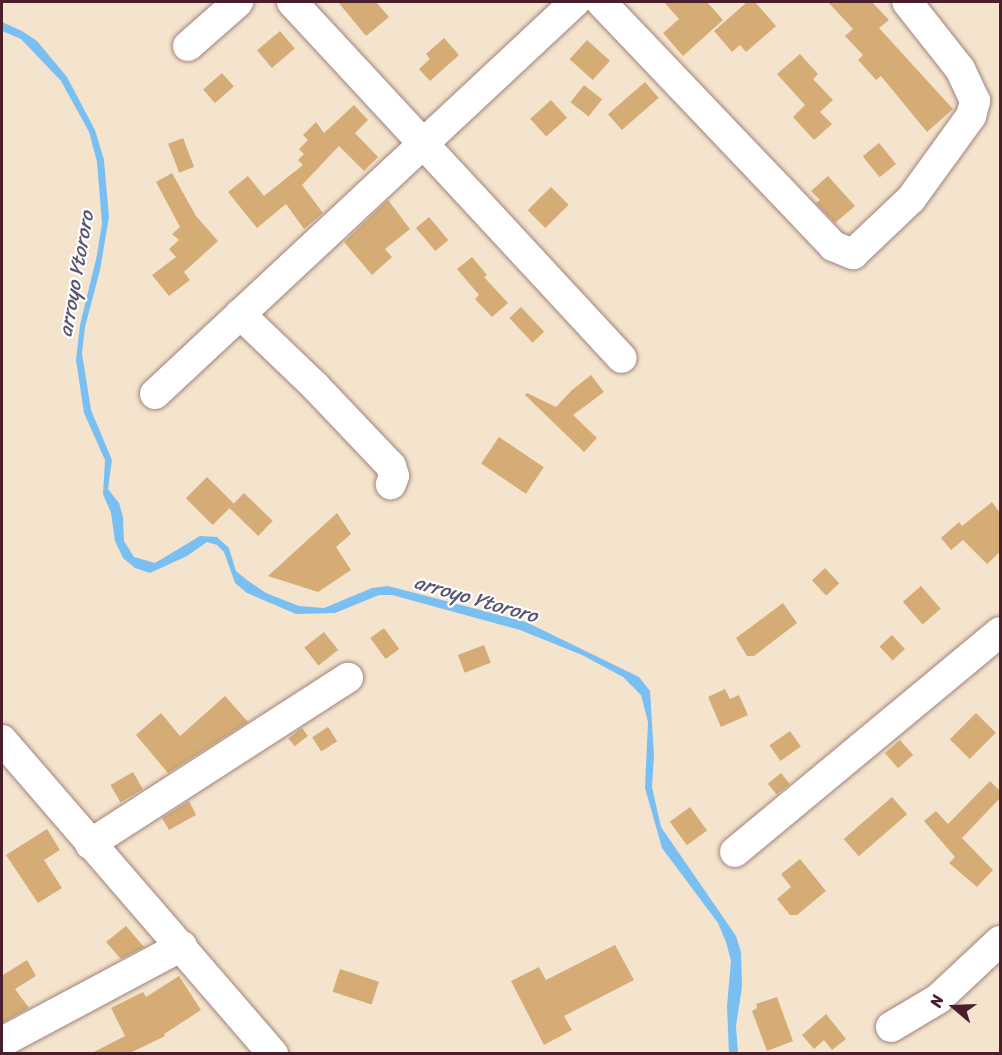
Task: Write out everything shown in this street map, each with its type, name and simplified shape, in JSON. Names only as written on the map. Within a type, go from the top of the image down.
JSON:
[{"type":"street","points":[[188,46],[238,2]]},
{"type":"street","points":[[292,2],[622,358]]},
{"type":"street","points":[[155,393],[575,2]]},
{"type":"street","points":[[602,2],[833,246],[853,254],[912,199],[971,117],[975,101],[960,69],[907,2]]},
{"type":"street","points":[[240,314],[315,386],[391,466],[394,476],[391,484]]},
{"type":"street","points":[[735,852],[1000,632]]},
{"type":"street","points":[[90,844],[348,678]]},
{"type":"street","points":[[2,740],[273,1053]]},
{"type":"street","points":[[891,1027],[938,999],[1000,941]]},
{"type":"street","points":[[2,1042],[182,946]]},
{"type":"water","points":[[2,22],[37,41],[67,77],[95,130],[104,160],[109,217],[100,270],[85,327],[82,353],[91,410],[112,460],[108,489],[119,503],[123,517],[124,541],[134,557],[155,563],[200,536],[217,537],[229,548],[236,571],[266,593],[299,606],[324,608],[372,588],[388,586],[526,622],[639,677],[650,691],[654,756],[652,787],[661,827],[736,936],[741,952],[742,987],[736,1026],[738,1053],[729,1053],[727,1006],[731,961],[726,942],[718,923],[662,848],[645,788],[648,722],[641,695],[623,677],[582,655],[520,630],[392,595],[379,595],[335,613],[296,614],[247,593],[235,583],[224,552],[217,545],[207,542],[187,556],[150,573],[135,568],[123,558],[115,541],[111,513],[103,494],[105,460],[84,413],[76,360],[80,325],[97,255],[102,223],[97,162],[89,132],[61,81],[21,39],[2,31]]},
{"type":"building","points":[[338,2],[376,2],[389,17],[366,36]]},
{"type":"building","points":[[664,2],[707,2],[723,20],[683,56],[663,33],[679,19]]},
{"type":"building","points":[[747,2],[755,2],[776,26],[746,52],[740,45],[732,52],[714,31]]},
{"type":"building","points":[[828,2],[872,2],[889,20],[879,28],[953,109],[927,132],[881,76],[876,80],[858,60],[863,55],[845,36],[853,29]]},
{"type":"building","points":[[280,31],[295,49],[272,68],[257,50]]},
{"type":"building","points":[[444,38],[459,55],[430,81],[419,69],[430,59],[426,54]]},
{"type":"building","points":[[587,40],[610,61],[593,80],[570,59]]},
{"type":"building","points":[[800,54],[818,74],[813,79],[833,100],[820,112],[832,124],[814,140],[793,117],[805,105],[777,74]]},
{"type":"building","points":[[222,73],[234,87],[215,103],[203,89]]},
{"type":"building","points":[[645,82],[659,98],[622,130],[608,114]]},
{"type":"building","points":[[584,85],[602,99],[589,116],[570,102]]},
{"type":"building","points":[[551,100],[567,118],[546,137],[530,119]]},
{"type":"building","points":[[354,105],[368,120],[355,133],[378,157],[364,171],[339,146],[302,185],[323,213],[304,229],[286,204],[257,228],[228,192],[248,176],[264,196],[303,165],[298,160],[304,154],[299,149],[308,140],[303,135],[316,122],[324,133]]},
{"type":"building","points":[[183,138],[194,167],[179,173],[168,144]]},
{"type":"building","points":[[879,143],[896,164],[880,177],[863,156]]},
{"type":"building","points":[[172,173],[196,216],[218,241],[184,272],[190,280],[169,296],[152,275],[176,257],[169,249],[179,240],[172,234],[180,227],[156,182]]},
{"type":"building","points":[[828,176],[855,206],[835,223],[816,203],[820,200],[811,191]]},
{"type":"building","points":[[551,187],[569,205],[545,228],[528,210]]},
{"type":"building","points":[[388,200],[410,229],[385,249],[392,257],[372,275],[344,242]]},
{"type":"building","points":[[429,217],[448,240],[435,251],[416,228]]},
{"type":"building","points":[[472,257],[487,275],[484,277],[508,303],[492,317],[475,299],[479,295],[457,269]]},
{"type":"building","points":[[521,307],[544,332],[532,343],[509,318]]},
{"type":"building","points":[[591,375],[604,392],[573,415],[597,438],[584,452],[525,395],[527,393],[556,407]]},
{"type":"building","points":[[499,437],[544,467],[526,494],[481,464]]},
{"type":"building","points":[[207,477],[234,504],[213,525],[186,498]]},
{"type":"building","points":[[244,493],[273,521],[258,536],[229,508]]},
{"type":"building","points":[[992,502],[1000,513],[1000,552],[987,564],[963,540],[951,550],[941,538],[959,522],[962,526]]},
{"type":"building","points":[[337,513],[351,534],[336,547],[351,570],[318,592],[268,576]]},
{"type":"building","points":[[825,568],[839,583],[826,596],[812,580]]},
{"type":"building","points":[[921,586],[941,609],[923,624],[903,602]]},
{"type":"building","points":[[783,603],[797,623],[754,656],[747,656],[736,638]]},
{"type":"building","points":[[384,628],[399,649],[386,659],[370,638]]},
{"type":"building","points":[[324,632],[338,650],[318,666],[304,647]]},
{"type":"building","points":[[892,635],[905,649],[893,660],[880,647]]},
{"type":"building","points":[[484,645],[491,663],[465,673],[458,655]]},
{"type":"building","points":[[725,689],[730,699],[739,695],[748,715],[721,727],[708,697]]},
{"type":"building","points":[[225,696],[248,722],[168,773],[136,735],[161,713],[180,736]]},
{"type":"building","points":[[976,713],[996,733],[970,759],[950,739]]},
{"type":"building","points":[[328,727],[337,741],[321,752],[312,737]]},
{"type":"building","points":[[302,728],[308,736],[294,746],[288,738]]},
{"type":"building","points":[[790,731],[801,747],[780,761],[770,745]]},
{"type":"building","points":[[900,740],[913,755],[898,768],[885,753]]},
{"type":"building","points":[[133,772],[143,789],[120,802],[110,785]]},
{"type":"building","points":[[781,773],[790,784],[777,795],[768,784]]},
{"type":"building","points":[[990,781],[1000,791],[1000,798],[962,838],[993,870],[977,887],[949,863],[955,857],[924,821],[936,811],[948,824]]},
{"type":"building","points":[[892,797],[907,814],[859,856],[844,839]]},
{"type":"building","points":[[189,801],[196,815],[169,830],[162,818]]},
{"type":"building","points":[[690,807],[707,830],[687,845],[670,822]]},
{"type":"building","points":[[47,829],[60,850],[44,860],[62,888],[38,903],[6,855]]},
{"type":"building","points":[[800,859],[826,891],[797,915],[790,915],[777,899],[791,887],[781,874]]},
{"type":"building","points":[[126,926],[144,947],[121,959],[106,942]]},
{"type":"building","points":[[615,945],[634,980],[564,1016],[572,1030],[544,1045],[511,981],[539,967],[546,980]]},
{"type":"building","points":[[27,960],[36,976],[15,989],[29,1008],[2,1023],[2,972],[3,975]]},
{"type":"building","points":[[340,969],[379,982],[372,1004],[333,992]]},
{"type":"building","points":[[179,976],[201,1010],[164,1034],[165,1036],[130,1053],[92,1053],[125,1036],[111,1008],[143,992],[146,997]]},
{"type":"building","points":[[777,997],[793,1041],[767,1051],[752,1011],[757,1008],[756,1004]]},
{"type":"building","points":[[826,1014],[846,1039],[832,1050],[824,1040],[814,1049],[802,1035]]},
{"type":"water label","name":"arroyo Ytororo","points":[[76,274]]},
{"type":"water label","name":"arroyo Ytororo","points":[[476,599]]}]
